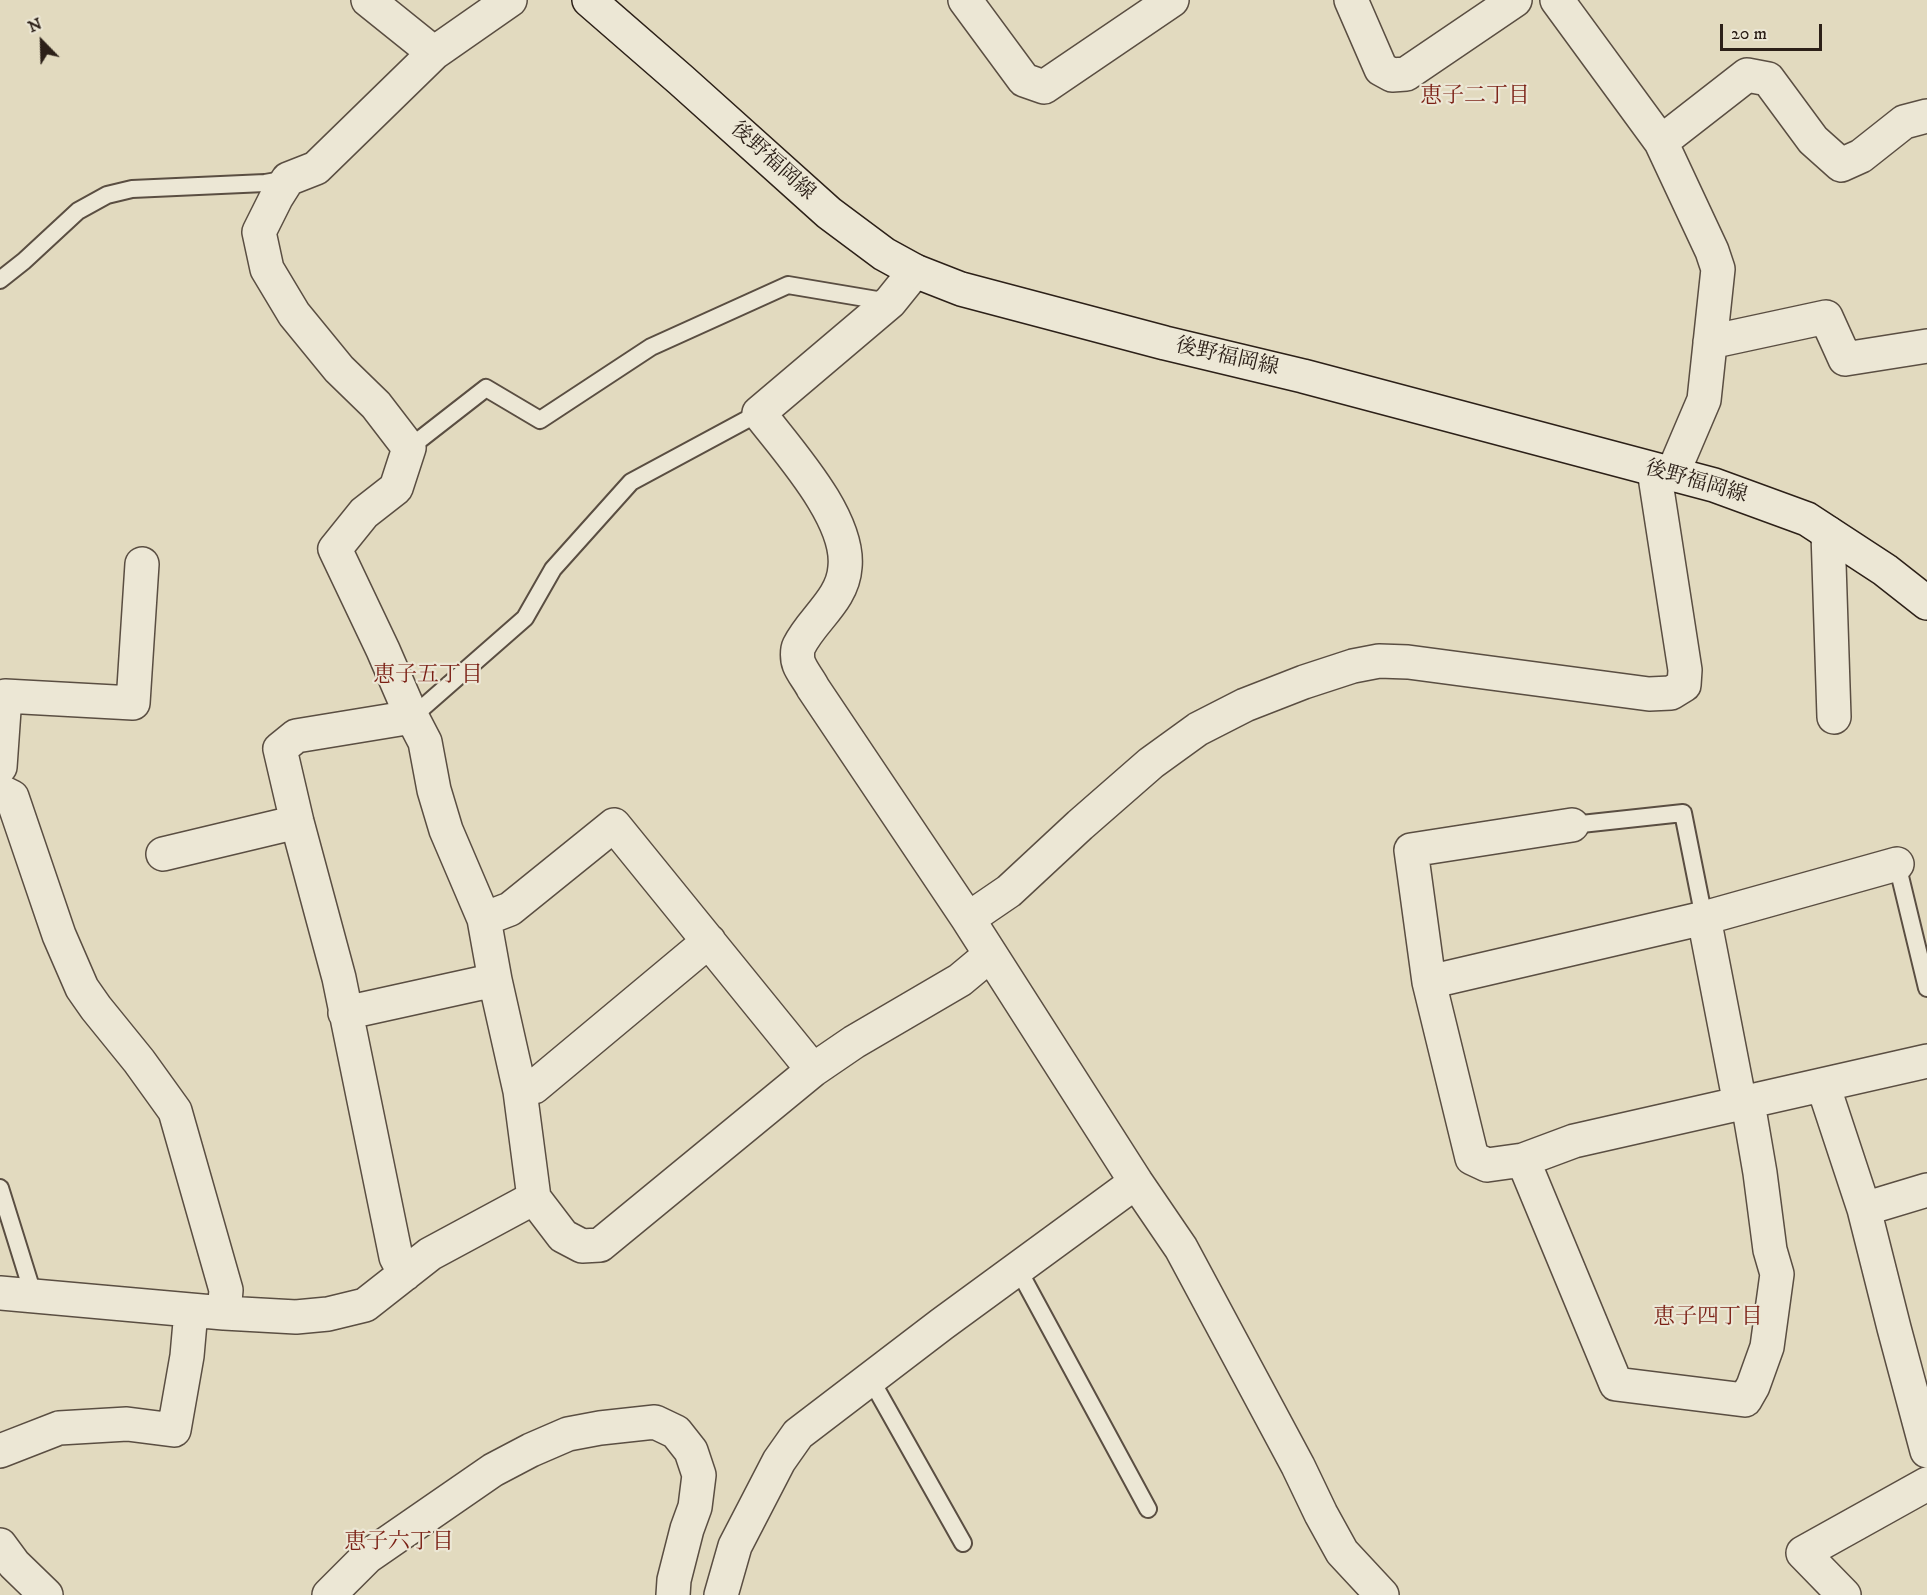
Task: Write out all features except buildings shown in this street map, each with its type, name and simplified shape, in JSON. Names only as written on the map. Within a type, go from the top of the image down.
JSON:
[{"type":"street","points":[[368,0],[434,53]]},
{"type":"street","points":[[510,0],[434,53],[316,168],[288,179],[259,232],[267,269],[294,314],[339,369],[376,405],[409,448],[396,488],[364,513],[335,549],[425,742],[434,790],[446,830],[484,919],[520,1091],[534,1198],[563,1236],[582,1246],[600,1245],[813,1070],[854,1042],[960,980],[990,955]]},
{"type":"street","name":"後野福岡線","points":[[588,0],[829,213],[884,254],[915,271],[962,289],[1165,344],[1303,376],[1714,485],[1807,519],[1885,570],[1927,603]]},
{"type":"street","points":[[965,0],[1023,80],[1044,87],[1172,0]]},
{"type":"street","points":[[1351,0],[1381,69],[1392,75],[1406,74],[1515,0]]},
{"type":"street","points":[[968,919],[1009,891],[1151,763],[1198,729],[1245,705],[1353,666],[1379,662],[1408,662],[1649,694],[1671,693],[1684,685],[1685,670],[1663,473],[1704,400],[1718,269],[1712,250],[1661,142],[1557,0]]},
{"type":"street","points":[[1661,142],[1747,75],[1768,79],[1813,140],[1841,165],[1861,156],[1904,122],[1927,116]]},
{"type":"street","points":[[915,271],[890,302],[759,413],[821,495],[838,528],[843,546],[846,568],[839,590],[797,648],[799,663],[813,688],[968,919],[1136,1182],[1181,1248],[1342,1552],[1382,1595]]},
{"type":"street","points":[[1710,342],[1826,317],[1845,359],[1927,346]]},
{"type":"street","points":[[1828,532],[1834,717]]},
{"type":"street","points":[[0,767],[5,696],[134,703],[142,564]]},
{"type":"street","points":[[405,1274],[396,1257],[339,978],[280,749],[296,735],[412,717]]},
{"type":"street","points":[[0,791],[12,797],[58,935],[82,988],[139,1060],[175,1111],[226,1290],[224,1313]]},
{"type":"street","points":[[163,854],[297,822]]},
{"type":"street","points":[[484,919],[510,909],[614,825],[813,1070]]},
{"type":"street","points":[[1572,825],[1411,850],[1429,982],[1472,1158],[1487,1165],[1523,1160],[1574,1141],[1927,1061]]},
{"type":"street","points":[[1429,982],[1704,918],[1897,864]]},
{"type":"street","points":[[1523,1160],[1616,1384],[1745,1400],[1754,1386],[1767,1347],[1777,1274],[1770,1250],[1760,1173],[1704,918]]},
{"type":"street","points":[[520,1091],[534,1087],[709,941]]},
{"type":"street","points":[[345,1013],[495,980]]},
{"type":"street","points":[[1823,1085],[1864,1209],[1927,1451]]},
{"type":"street","points":[[722,1595],[735,1546],[779,1461],[798,1434],[870,1378],[1136,1182]]},
{"type":"street","points":[[1864,1209],[1927,1190]]},
{"type":"street","points":[[0,1293],[191,1311],[296,1317],[328,1314],[365,1305],[430,1254],[534,1198]]},
{"type":"street","points":[[0,1451],[59,1428],[127,1424],[174,1430],[187,1356],[191,1311]]},
{"type":"street","points":[[329,1595],[367,1557],[493,1470],[568,1434],[655,1422],[676,1432],[691,1451],[699,1475],[695,1507],[674,1580],[673,1595]]},
{"type":"street","points":[[1844,1595],[1803,1553],[1927,1484]]},
{"type":"street","points":[[0,1545],[14,1564],[46,1595]]},
{"type":"lane","points":[[0,280],[78,211],[107,195],[132,189],[265,183],[288,179]]},
{"type":"lane","points":[[409,448],[486,388],[540,420],[651,347],[788,285],[890,302]]},
{"type":"lane","points":[[412,717],[525,618],[553,569],[631,482],[759,413]]},
{"type":"lane","points":[[1572,825],[1683,813],[1704,918]]},
{"type":"lane","points":[[1897,864],[1927,988]]},
{"type":"lane","points":[[0,1188],[34,1297]]},
{"type":"lane","points":[[1018,1269],[1148,1509]]},
{"type":"lane","points":[[870,1378],[963,1544]]},
{"type":"district","name":"恵子二丁目","points":[[1475,97]]},
{"type":"district","name":"恵子五丁目","points":[[428,676]]},
{"type":"district","name":"恵子四丁目","points":[[1708,1318]]},
{"type":"district","name":"恵子六丁目","points":[[399,1543]]}]
